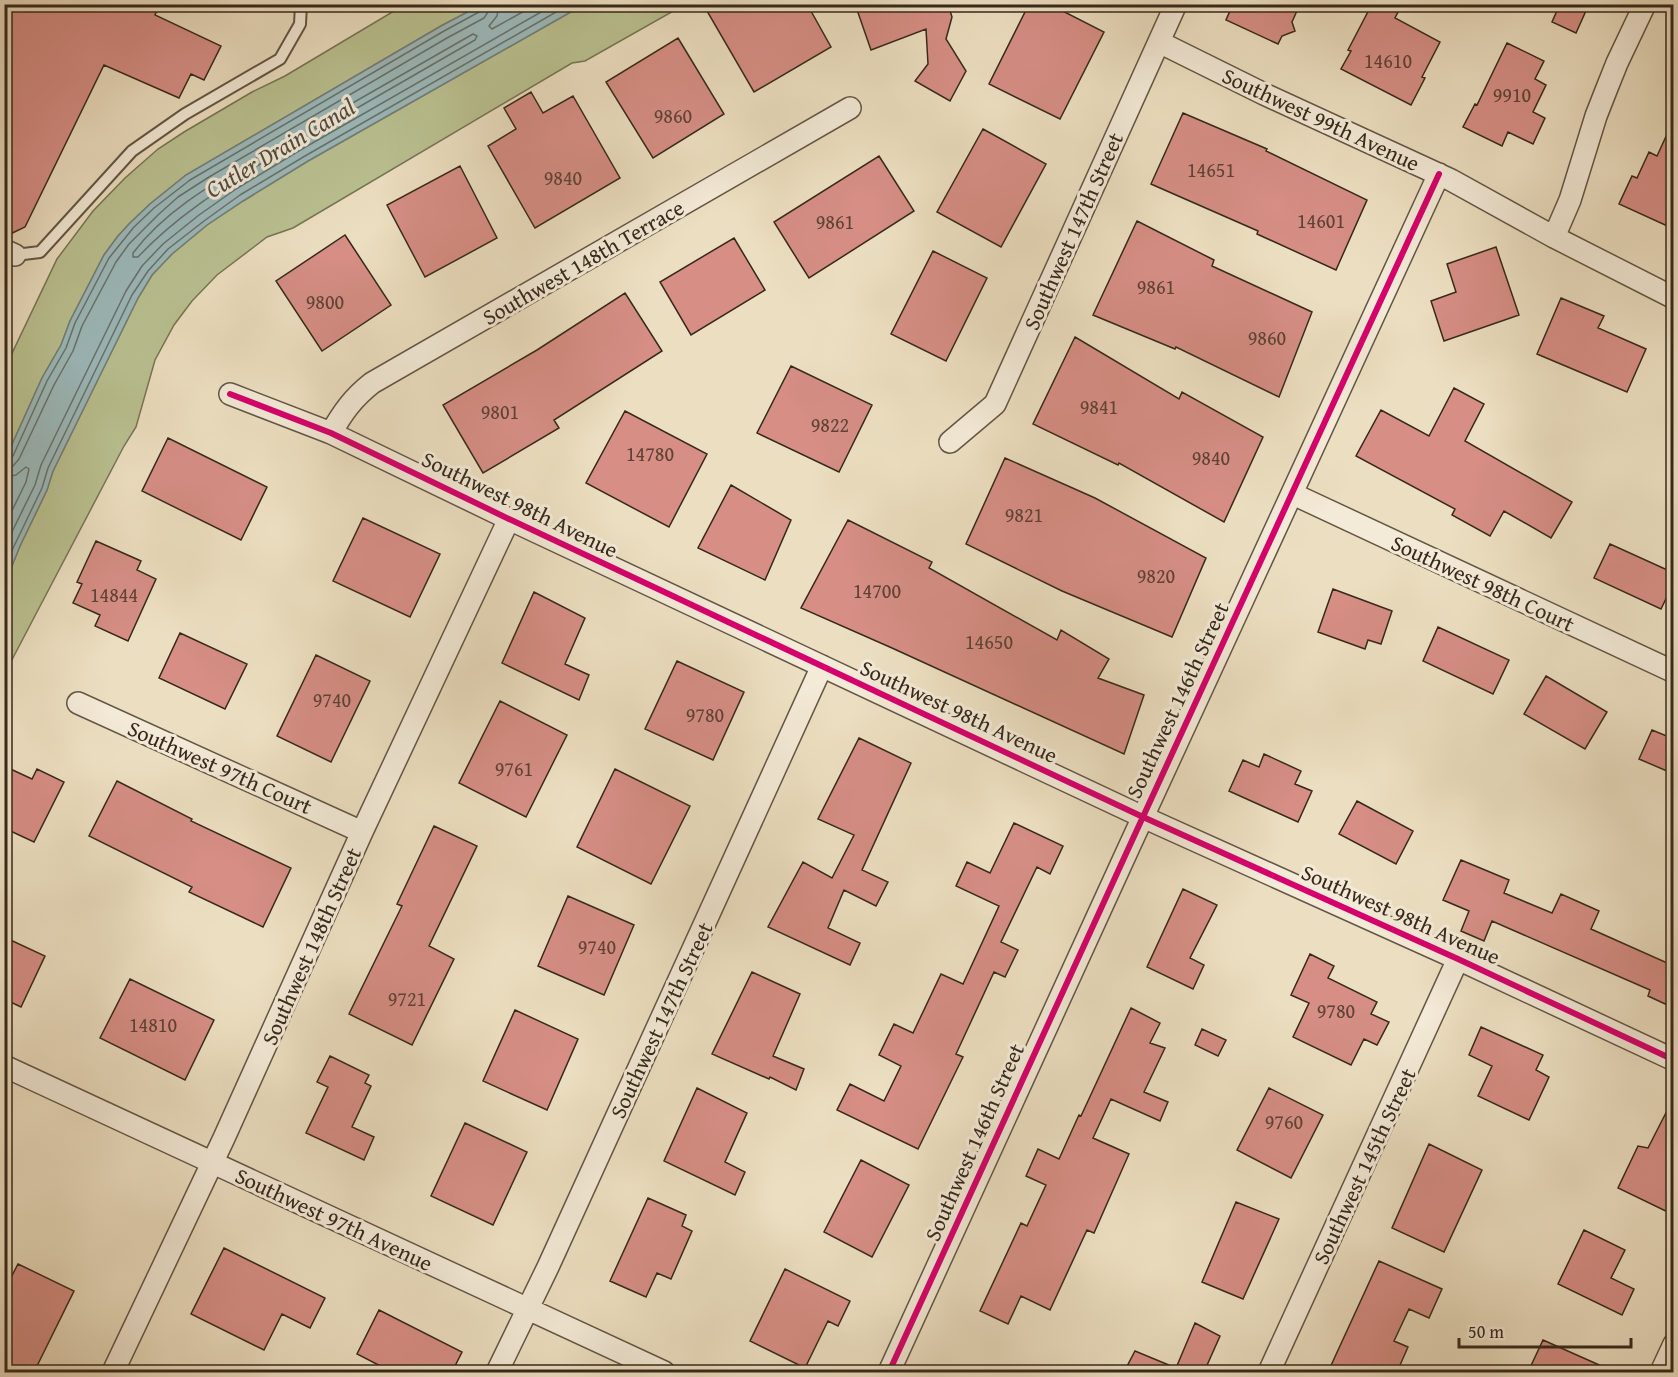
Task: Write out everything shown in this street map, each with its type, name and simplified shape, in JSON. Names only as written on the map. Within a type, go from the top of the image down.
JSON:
[{"type":"street","name":"Southwest 147th Street","points":[[950,442],[994,404],[1176,4]]},
{"type":"street","points":[[1554,237],[1570,200],[1596,116],[1645,4]]},
{"type":"street","name":"Southwest 99th Avenue","points":[[1159,42],[1264,94],[1439,174],[1554,237],[1674,298]]},
{"type":"street","name":"Southwest 148th Terrace","points":[[331,433],[346,407],[372,383],[850,108]]},
{"type":"street","name":"Southwest 146th Street","points":[[889,1372],[1439,174]]},
{"type":"street","name":"Southwest 98th Avenue","points":[[230,394],[331,433],[1143,817],[1458,959],[1674,1060]]},
{"type":"street","name":"Southwest 98th Court","points":[[1293,494],[1674,672]]},
{"type":"street","name":"Southwest 148th Street","points":[[113,1372],[213,1162],[362,832],[509,519]]},
{"type":"street","name":"Southwest 147th Street","points":[[497,1372],[528,1310],[822,666]]},
{"type":"street","name":"Southwest 97th Court","points":[[78,703],[362,832]]},
{"type":"street","name":"Southwest 145th Street","points":[[1269,1372],[1458,959]]},
{"type":"street","name":"Southwest 97th Avenue","points":[[4,1066],[664,1372]]},
{"type":"street","points":[[1660,1372],[1674,1344]]},
{"type":"lane","points":[[10,252],[40,252],[132,151],[185,114],[280,59],[300,24],[302,4]]},
{"type":"green space","points":[[404,5],[481,5],[186,175],[130,223],[104,255],[70,321],[61,345],[42,378],[5,460],[5,368],[57,259],[93,211],[158,149]]},
{"type":"green space","points":[[583,5],[684,5],[585,61],[572,63],[293,228],[267,237],[217,275],[192,301],[174,325],[155,360],[136,427],[5,673],[5,583],[47,490],[53,471],[138,298],[152,275],[172,254],[207,225],[243,201],[308,161]]},
{"type":"water","name":"Cutler Drain Canal","points":[[481,5],[583,5],[308,161],[207,225],[172,254],[152,275],[138,298],[53,471],[47,490],[5,583],[5,460],[42,378],[61,345],[70,321],[104,255],[118,236],[150,204],[186,175]]},
{"type":"building","points":[[4,4],[160,4],[155,15],[221,46],[204,80],[191,74],[179,98],[104,65],[25,227],[4,237]]},
{"type":"building","points":[[718,4],[807,4],[831,47],[754,92],[707,11]]},
{"type":"building","points":[[855,4],[948,4],[952,17],[946,39],[966,71],[950,101],[915,81],[928,64],[926,29],[871,50]]},
{"type":"building","points":[[1029,4],[1049,4],[1104,32],[1060,119],[989,84]]},
{"type":"building","points":[[1233,4],[1300,4],[1292,22],[1295,31],[1282,36],[1278,44],[1226,20]]},
{"type":"building","points":[[1372,4],[1389,4],[1399,10],[1395,18],[1440,42],[1411,105],[1341,69],[1351,51],[1348,50]]},
{"type":"building","points":[[1560,4],[1589,4],[1576,33],[1552,22]]},
{"type":"building","points":[[678,38],[724,114],[653,158],[606,82]]},
{"type":"building","points":[[1507,43],[1544,61],[1535,79],[1546,85],[1533,112],[1545,118],[1533,144],[1508,132],[1502,146],[1463,127],[1475,104],[1477,105]]},
{"type":"building","points":[[531,92],[543,113],[573,96],[620,178],[535,228],[488,146],[516,129],[504,108]]},
{"type":"building","points":[[1183,113],[1267,149],[1266,151],[1367,200],[1336,270],[1257,234],[1258,231],[1151,184]]},
{"type":"building","points":[[1674,119],[1674,229],[1619,204],[1632,176],[1637,178],[1649,152],[1657,156]]},
{"type":"building","points":[[983,129],[1046,164],[1001,247],[937,212]]},
{"type":"building","points":[[879,156],[914,211],[809,278],[774,222]]},
{"type":"building","points":[[460,166],[497,238],[425,277],[387,205]]},
{"type":"building","points":[[1137,221],[1214,260],[1212,266],[1312,312],[1279,397],[1176,347],[1175,349],[1093,315]]},
{"type":"building","points":[[345,235],[391,305],[322,351],[276,281]]},
{"type":"building","points":[[734,238],[765,290],[691,335],[660,282]]},
{"type":"building","points":[[1496,247],[1519,315],[1444,341],[1431,301],[1456,292],[1447,264]]},
{"type":"building","points":[[933,251],[987,278],[946,361],[891,334]]},
{"type":"building","points":[[625,293],[662,351],[554,420],[559,428],[483,473],[443,405],[537,350]]},
{"type":"building","points":[[1561,298],[1604,316],[1598,328],[1646,349],[1627,392],[1537,354]]},
{"type":"building","points":[[1075,337],[1179,399],[1182,392],[1263,437],[1224,522],[1119,463],[1118,465],[1033,424]]},
{"type":"building","points":[[791,366],[872,405],[839,472],[757,433]]},
{"type":"building","points":[[1454,388],[1484,404],[1465,441],[1572,502],[1551,538],[1504,511],[1490,536],[1452,515],[1455,509],[1356,456],[1381,410],[1429,436]]},
{"type":"building","points":[[625,411],[707,454],[669,527],[586,483]]},
{"type":"building","points":[[168,438],[267,487],[241,540],[142,491]]},
{"type":"building","points":[[1005,458],[1095,498],[1206,558],[1172,637],[1062,591],[966,544]]},
{"type":"building","points":[[731,485],[791,520],[765,580],[698,548]]},
{"type":"building","points":[[363,518],[440,554],[410,617],[333,581]]},
{"type":"building","points":[[848,520],[932,562],[929,568],[1057,640],[1061,630],[1109,659],[1098,678],[1144,695],[1124,754],[801,608]]},
{"type":"building","points":[[96,541],[141,561],[137,570],[156,579],[128,641],[95,626],[100,615],[73,603],[82,584],[77,582]]},
{"type":"building","points":[[1610,544],[1674,573],[1674,582],[1661,609],[1594,578]]},
{"type":"building","points":[[1333,589],[1392,611],[1381,644],[1368,640],[1365,649],[1318,632]]},
{"type":"building","points":[[534,592],[585,618],[565,664],[589,675],[579,700],[502,663]]},
{"type":"building","points":[[1438,627],[1509,660],[1493,694],[1423,661]]},
{"type":"building","points":[[180,633],[247,664],[225,709],[159,678]]},
{"type":"building","points":[[316,655],[370,681],[331,762],[277,736]]},
{"type":"building","points":[[677,661],[744,692],[713,760],[645,729]]},
{"type":"building","points":[[1546,676],[1607,712],[1585,749],[1524,714]]},
{"type":"building","points":[[500,701],[567,735],[526,817],[459,783]]},
{"type":"building","points":[[1652,730],[1674,739],[1674,774],[1639,759]]},
{"type":"building","points":[[859,738],[911,763],[862,870],[888,882],[876,906],[844,890],[828,928],[860,943],[850,965],[768,927],[803,862],[832,878],[854,835],[818,819]]},
{"type":"building","points":[[1264,754],[1301,771],[1295,784],[1312,791],[1298,822],[1229,791],[1243,760],[1259,767]]},
{"type":"building","points":[[4,766],[32,779],[37,769],[64,782],[34,842],[4,828]]},
{"type":"building","points":[[615,769],[690,806],[651,884],[577,847]]},
{"type":"building","points":[[117,781],[192,819],[191,821],[291,868],[263,927],[189,892],[192,887],[89,836]]},
{"type":"building","points":[[1357,801],[1413,831],[1396,864],[1339,834]]},
{"type":"building","points":[[1014,823],[1063,846],[1050,874],[1037,867],[1001,942],[1018,950],[1005,977],[994,972],[956,1054],[963,1057],[918,1149],[837,1110],[850,1084],[884,1101],[901,1066],[879,1055],[894,1024],[913,1033],[941,974],[963,984],[999,906],[956,886],[967,862],[990,873]]},
{"type":"building","points":[[434,826],[477,846],[429,946],[454,959],[412,1045],[349,1014],[402,906],[397,904]]},
{"type":"building","points":[[1461,860],[1509,880],[1504,893],[1552,913],[1561,894],[1599,911],[1591,929],[1674,966],[1674,1008],[1648,996],[1650,990],[1492,921],[1484,941],[1461,931],[1469,911],[1443,900]]},
{"type":"building","points":[[1183,889],[1217,905],[1190,958],[1204,965],[1193,989],[1147,967]]},
{"type":"building","points":[[568,896],[634,925],[604,995],[538,966]]},
{"type":"building","points":[[4,937],[45,956],[21,1007],[4,999]]},
{"type":"building","points":[[1310,954],[1334,966],[1328,978],[1377,1002],[1371,1014],[1389,1022],[1377,1045],[1364,1039],[1351,1065],[1293,1037],[1309,1003],[1291,995]]},
{"type":"building","points":[[752,972],[800,994],[773,1056],[804,1069],[796,1090],[712,1054]]},
{"type":"building","points":[[130,979],[214,1020],[185,1080],[100,1038]]},
{"type":"building","points":[[1131,1008],[1160,1023],[1150,1043],[1165,1048],[1144,1092],[1168,1102],[1160,1121],[1111,1099],[1093,1138],[1129,1154],[1094,1233],[1087,1230],[1050,1310],[1021,1296],[1008,1324],[980,1311],[1021,1223],[1027,1226],[1046,1185],[1026,1176],[1038,1149],[1059,1159]]},
{"type":"building","points":[[515,1010],[578,1039],[547,1110],[483,1081]]},
{"type":"building","points":[[1481,1027],[1543,1055],[1536,1070],[1549,1077],[1529,1120],[1478,1096],[1492,1066],[1469,1055]]},
{"type":"building","points":[[1202,1029],[1226,1040],[1218,1056],[1195,1045]]},
{"type":"building","points":[[330,1056],[369,1075],[365,1083],[371,1086],[352,1127],[374,1137],[364,1160],[306,1133],[328,1087],[317,1082]]},
{"type":"building","points":[[697,1088],[747,1113],[725,1162],[745,1172],[735,1195],[664,1161]]},
{"type":"building","points":[[1269,1088],[1323,1115],[1291,1178],[1237,1150]]},
{"type":"building","points":[[1674,1097],[1674,1215],[1618,1188],[1638,1146],[1648,1148]]},
{"type":"building","points":[[465,1123],[527,1152],[493,1225],[431,1196]]},
{"type":"building","points":[[1429,1144],[1482,1170],[1444,1252],[1392,1228]]},
{"type":"building","points":[[861,1160],[909,1185],[872,1257],[824,1232]]},
{"type":"building","points":[[648,1198],[686,1215],[682,1226],[692,1231],[671,1279],[657,1273],[646,1297],[610,1281]]},
{"type":"building","points":[[1236,1202],[1279,1219],[1243,1299],[1202,1282]]},
{"type":"building","points":[[1584,1230],[1625,1250],[1611,1278],[1634,1289],[1622,1315],[1558,1284]]},
{"type":"building","points":[[224,1248],[325,1298],[310,1328],[282,1314],[264,1350],[191,1314]]},
{"type":"building","points":[[1379,1261],[1442,1289],[1429,1318],[1409,1309],[1394,1341],[1408,1347],[1397,1372],[1328,1372]]},
{"type":"building","points":[[18,1264],[74,1291],[34,1372],[25,1372],[4,1362],[4,1291]]},
{"type":"building","points":[[785,1269],[850,1301],[838,1326],[828,1321],[805,1368],[750,1341]]},
{"type":"building","points":[[379,1310],[462,1352],[452,1372],[392,1372],[357,1354]]},
{"type":"building","points":[[1195,1323],[1220,1336],[1204,1372],[1124,1372],[1135,1351],[1176,1368]]},
{"type":"building","points":[[1543,1340],[1615,1372],[1528,1372]]},
{"type":"cycle path","points":[[889,1372],[1439,174]]},
{"type":"cycle path","points":[[230,394],[331,433],[1143,817],[1458,959],[1674,1060]]}]
